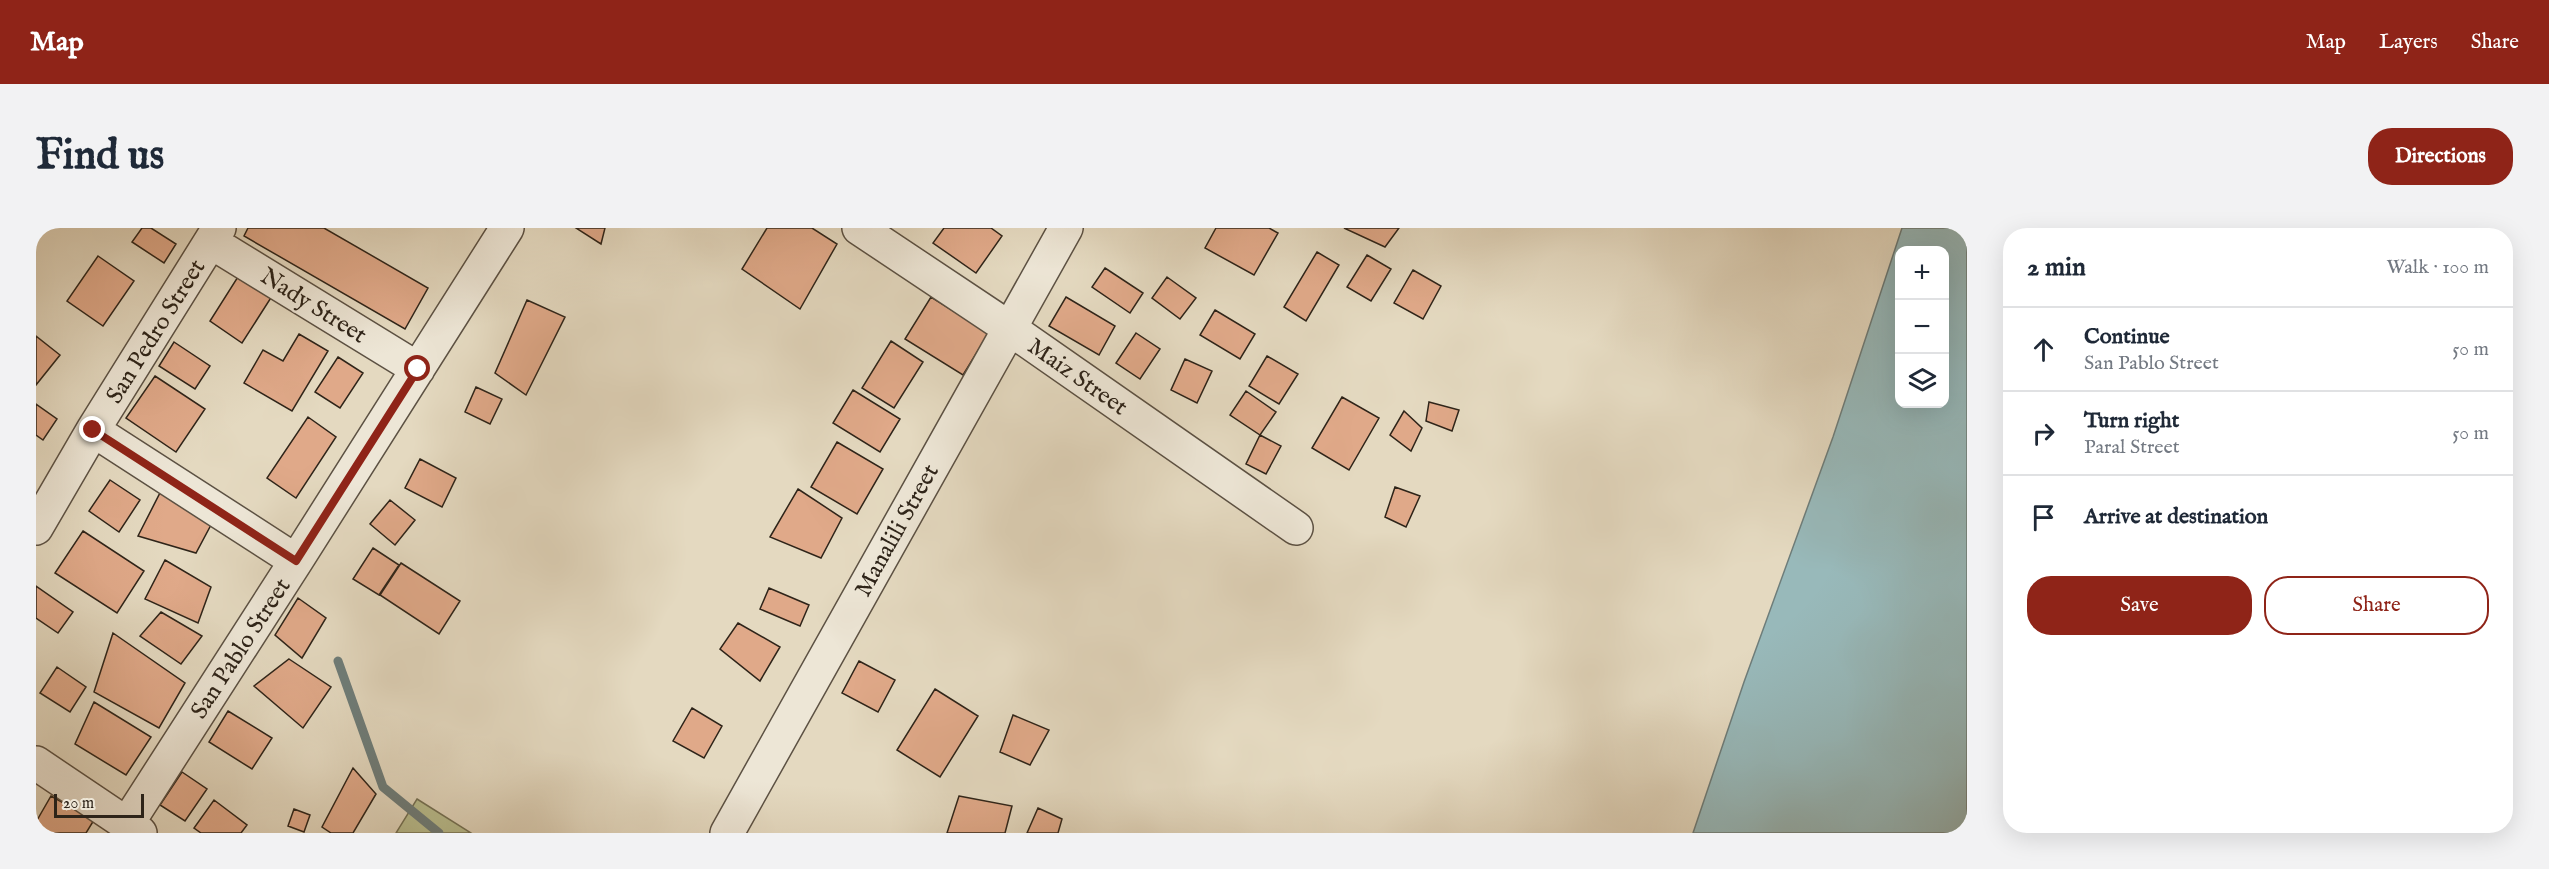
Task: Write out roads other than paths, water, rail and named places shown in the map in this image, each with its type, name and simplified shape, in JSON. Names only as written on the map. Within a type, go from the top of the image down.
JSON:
[{"type":"street","name":"San Pablo Street","points":[[134,829],[296,561],[507,228]]},
{"type":"street","name":"Maiz Street","points":[[859,228],[1009,328],[1296,528]]},
{"type":"street","name":"Manalili Street","points":[[727,833],[1066,228]]},
{"type":"street","name":"Nady Street","points":[[215,235],[418,369]]},
{"type":"street","name":"San Pedro Street","points":[[36,528],[93,430],[215,235]]},
{"type":"street","points":[[93,430],[296,561]]},
{"type":"street","points":[[36,763],[134,829]]},
{"type":"water","points":[[1902,228],[1967,228],[1967,833],[1693,833],[1744,682],[1833,437],[1895,249],[1895,408],[1949,408],[1949,246],[1896,246]]},
{"type":"waterway","points":[[338,661],[383,787],[439,833]]}]
